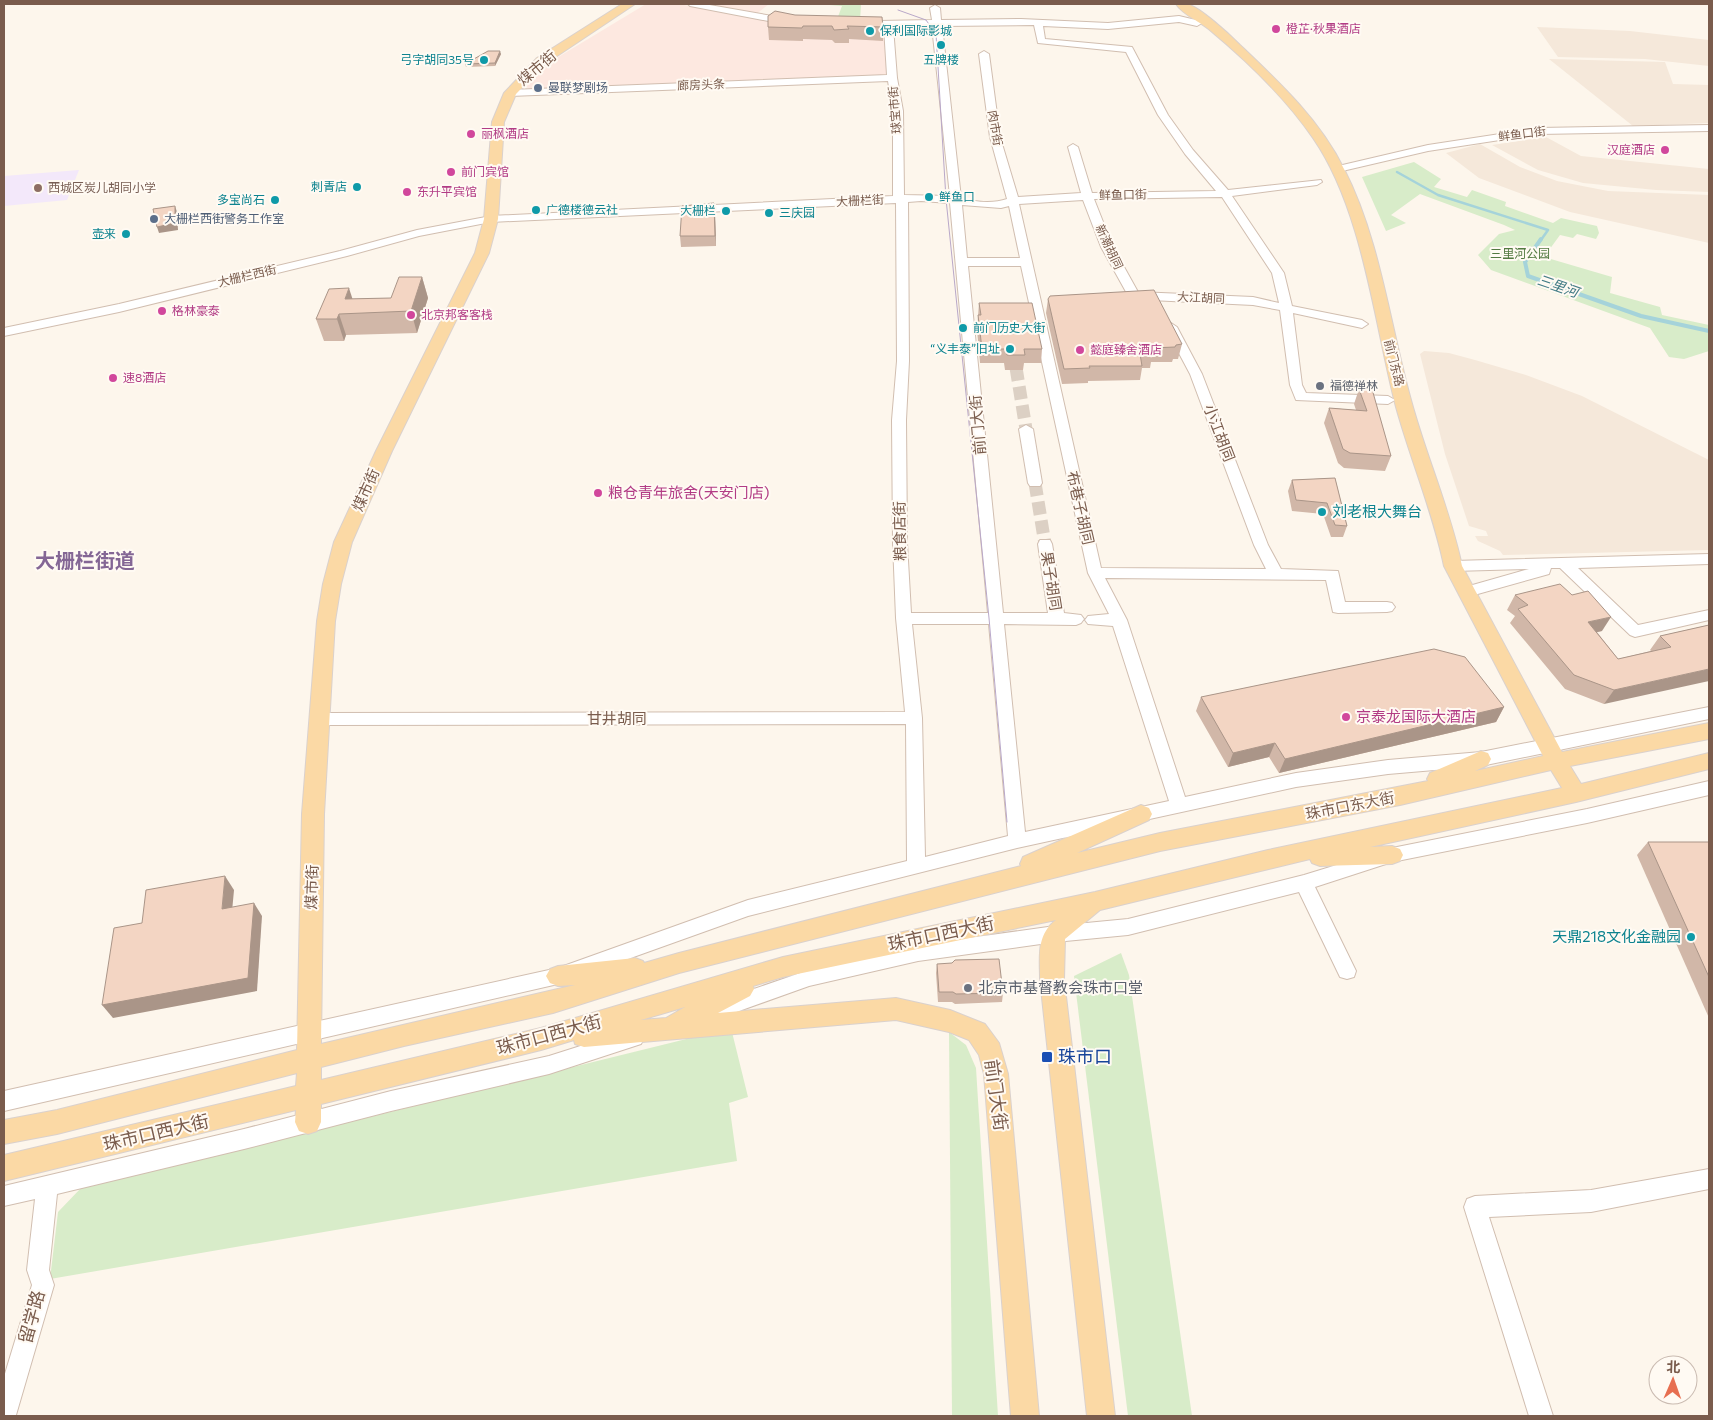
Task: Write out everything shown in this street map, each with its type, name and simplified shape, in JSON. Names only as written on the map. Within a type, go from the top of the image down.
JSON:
[{"type":"main road","name":"煤市街","points":[[308,1122],[313,814],[326,621],[332,584],[343,542],[384,451],[482,254],[491,219],[498,122],[510,93],[541,61],[629,4]]},
{"type":"main road","name":"前门东路","points":[[1181,4],[1215,28],[1264,74],[1319,136],[1338,169],[1362,231],[1414,442],[1446,532],[1454,566],[1552,753],[1576,794]]},
{"type":"main road","name":"珠市口东大街","points":[[991,883],[1160,842],[1400,796],[1552,753],[1628,747],[1709,731]]},
{"type":"main road","points":[[1628,747],[1646,776]]},
{"type":"main road","points":[[1400,796],[1481,760]]},
{"type":"main road","points":[[1102,1416],[1052,979],[1052,946],[1056,934],[1095,902],[1268,859],[1576,794],[1709,761]]},
{"type":"main road","points":[[991,883],[1141,814]]},
{"type":"main road","points":[[1268,859],[1392,855]]},
{"type":"main road","name":"珠市口西大街","points":[[4,1132],[57,1122],[404,1035],[554,1002],[679,963],[991,883]]},
{"type":"main road","name":"珠市口西大街","points":[[4,1168],[227,1116],[541,1039],[783,967],[1095,902]]},
{"type":"main road","points":[[558,976],[679,963]]},
{"type":"main road","points":[[666,1029],[783,967]]},
{"type":"main road","name":"前门大街","points":[[541,1039],[896,1009],[950,1021],[977,1032],[990,1051],[996,1074],[1025,1416]]},
{"type":"street","points":[[693,4],[795,23]]},
{"type":"street","name":"前门大街","points":[[935,8],[957,200],[962,262],[973,308],[996,618],[1017,842]]},
{"type":"street","points":[[867,24],[1108,26],[1179,19],[1198,23]]},
{"type":"street","name":"球宝市街","points":[[888,24],[892,78],[898,111],[900,198]]},
{"type":"street","points":[[1038,24],[1041,41],[1129,49],[1163,115],[1189,152],[1225,194],[1278,273],[1286,307],[1296,385],[1301,397],[1388,400]]},
{"type":"street","name":"肉市街","points":[[984,54],[995,137],[1013,201]]},
{"type":"street","name":"廊房头条","points":[[510,93],[892,78]]},
{"type":"street","name":"鲜鱼口街","points":[[1338,169],[1428,148],[1539,131],[1709,128]]},
{"type":"street","name":"新潮胡同","points":[[1073,147],[1087,196],[1129,296]]},
{"type":"street","name":"鲜鱼口街","points":[[957,200],[970,204],[1001,205],[1013,201],[1087,196],[1225,194],[1317,182]]},
{"type":"street","name":"大栅栏街","points":[[491,219],[900,198],[957,200]]},
{"type":"street","name":"粮食店街","points":[[900,198],[903,360],[899,420],[900,543],[904,618],[914,718],[916,867]]},
{"type":"street","name":"布巷子胡同","points":[[1013,201],[1027,262],[1042,305],[1049,369],[1095,572],[1119,620],[1179,805]]},
{"type":"street","name":"大栅栏西街","points":[[4,332],[119,308],[343,254],[417,233],[491,219]]},
{"type":"street","points":[[962,262],[1027,262]]},
{"type":"street","name":"大江胡同","points":[[1129,296],[1253,301],[1362,324]]},
{"type":"street","name":"小江胡同","points":[[1155,296],[1196,374],[1261,545],[1276,574]]},
{"type":"street","points":[[1022,307],[1042,305]]},
{"type":"street","points":[[1026,429],[1035,483]]},
{"type":"street","name":"果子胡同","points":[[1045,544],[1057,619]]},
{"type":"street","points":[[1454,566],[1709,559]]},
{"type":"street","points":[[1467,592],[1565,564]]},
{"type":"street","points":[[1565,564],[1636,631],[1709,615]]},
{"type":"street","points":[[1095,572],[1333,575],[1338,608],[1387,607]]},
{"type":"street","points":[[904,618],[1076,619]]},
{"type":"street","points":[[1093,620],[1119,620]]},
{"type":"street","name":"珠市口东大街","points":[[1017,842],[1179,805],[1305,779],[1388,767],[1552,753],[1709,713]]},
{"type":"street","name":"甘井胡同","points":[[319,719],[914,718]]},
{"type":"street","points":[[1056,934],[1128,927],[1304,883],[1392,855],[1587,816],[1709,788]]},
{"type":"street","points":[[4,1101],[558,976],[748,908],[1017,842]]},
{"type":"street","points":[[1304,883],[1347,970]]},
{"type":"street","name":"珠市口西大街","points":[[4,1196],[392,1101],[549,1065],[666,1029],[809,978],[918,953],[1056,934]]},
{"type":"street","points":[[1541,1416],[1475,1207],[1591,1201],[1709,1179]]},
{"type":"street","name":"留学路","points":[[4,1415],[43,1285],[38,1270],[47,1186]]},
{"type":"shaded area","points":[[646,4],[679,4],[777,23],[875,27],[886,30],[891,77],[532,90],[526,87],[550,62]]},
{"type":"shaded area","points":[[711,4],[769,4],[755,15]]},
{"type":"shaded area","points":[[1537,27],[1630,31],[1709,40],[1709,66],[1645,59],[1558,57]]},
{"type":"shaded area","points":[[1549,59],[1665,62],[1673,84],[1709,85],[1709,123],[1633,126]]},
{"type":"shaded area","points":[[1546,137],[1581,156],[1709,169],[1709,192],[1656,190],[1583,183],[1538,170],[1492,145]]},
{"type":"shaded area","points":[[1480,144],[1520,167],[1557,181],[1608,191],[1709,195],[1709,243],[1570,212],[1479,178],[1446,153]]},
{"type":"shaded area","name":"西城区炭儿胡同小学","points":[[79,170],[67,200],[4,206],[4,176]]},
{"type":"shaded area","points":[[1424,351],[1449,353],[1475,360],[1526,375],[1582,396],[1709,460],[1709,550],[1503,555],[1500,551],[1478,541],[1475,536],[1488,536],[1486,531],[1469,526],[1445,454],[1420,354]]},
{"type":"green space","points":[[817,4],[861,4],[860,22],[836,22],[842,6]]},
{"type":"green space","name":"三里河公园","points":[[1414,162],[1441,179],[1434,187],[1467,197],[1472,190],[1506,202],[1505,206],[1553,223],[1561,218],[1597,226],[1599,233],[1596,239],[1577,234],[1573,238],[1560,235],[1544,257],[1612,277],[1610,293],[1660,307],[1662,315],[1709,325],[1709,351],[1684,359],[1669,357],[1650,328],[1491,270],[1478,255],[1499,234],[1515,230],[1504,225],[1420,194],[1391,215],[1406,223],[1386,231],[1362,177]]},
{"type":"green space","points":[[1121,953],[1129,975],[1192,1416],[1128,1416],[1074,976]]},
{"type":"green space","points":[[731,1028],[748,1097],[729,1103],[737,1161],[50,1279],[58,1212],[81,1188]]},
{"type":"green space","points":[[949,1032],[966,1045],[976,1068],[998,1416],[952,1416]]},
{"type":"building","points":[[775,11],[795,15],[882,17],[883,27],[847,26],[849,29],[834,30],[832,26],[803,26],[802,28],[768,27],[768,16]]},
{"type":"building","points":[[488,51],[500,51],[495,63],[465,64]]},
{"type":"building","points":[[714,203],[715,236],[680,236],[682,206]]},
{"type":"building","points":[[175,206],[175,223],[157,227],[153,209]]},
{"type":"building","points":[[399,277],[422,277],[411,311],[339,314],[337,319],[316,319],[329,289],[349,288],[345,299],[391,298]]},
{"type":"building","points":[[1154,290],[1182,344],[1175,347],[1152,348],[1153,354],[1140,354],[1142,366],[1089,366],[1090,368],[1064,369],[1048,299],[1050,296]]},
{"type":"building","name":"“义丰泰”旧址","points":[[979,303],[1032,303],[1042,349],[1024,349],[1025,355],[1007,355],[1006,349],[982,349],[978,315],[981,315]]},
{"type":"building","points":[[1359,389],[1372,389],[1391,456],[1350,453],[1343,449],[1329,408],[1367,411]]},
{"type":"building","points":[[1335,478],[1347,526],[1335,525],[1327,503],[1296,500],[1292,480]]},
{"type":"building","points":[[1560,584],[1572,595],[1588,591],[1611,617],[1588,622],[1618,659],[1671,647],[1660,636],[1709,625],[1709,669],[1614,690],[1574,675],[1518,609],[1528,605],[1515,595]]},
{"type":"building","name":"京泰龙国际大酒店","points":[[1434,649],[1465,657],[1504,707],[1285,759],[1275,743],[1233,753],[1201,697]]},
{"type":"building","points":[[1648,842],[1709,842],[1709,977]]},
{"type":"building","points":[[225,876],[222,909],[254,903],[248,978],[102,1005],[114,928],[142,923],[146,890]]},
{"type":"building","name":"北京市基督教会珠市口堂","points":[[999,959],[1003,993],[956,994],[953,992],[939,992],[937,964],[952,963],[955,960]]},
{"type":"waterway","name":"三里河","points":[[1397,172],[1438,195],[1548,230],[1541,240]]},
{"type":"waterway","name":"三里河","points":[[1541,239],[1525,262],[1528,276],[1641,316],[1709,331]]},
{"type":"tunnel","points":[[1013,349],[1026,429]]},
{"type":"tunnel","points":[[1035,483],[1045,544]]},
{"type":"tram line","points":[[898,10],[926,20],[936,34],[946,199],[989,618],[1007,822]]},
{"type":"place","name":"橙芷·秋果酒店","points":[[1276,29]]},
{"type":"place","name":"保利国际影城","points":[[870,31]]},
{"type":"place","name":"五牌楼","points":[[941,45]]},
{"type":"place","name":"弓字胡同35号","points":[[484,60]]},
{"type":"place","name":"曼联梦剧场","points":[[538,88]]},
{"type":"place","name":"丽枫酒店","points":[[471,134]]},
{"type":"place","name":"汉庭酒店","points":[[1665,150]]},
{"type":"place","name":"前门宾馆","points":[[451,172]]},
{"type":"place","name":"刺青店","points":[[357,187]]},
{"type":"place","name":"西城区炭儿胡同小学","points":[[38,188]]},
{"type":"place","name":"东升平宾馆","points":[[407,192]]},
{"type":"place","name":"鲜鱼口","points":[[929,197]]},
{"type":"place","name":"多宝尚石","points":[[275,200]]},
{"type":"place","name":"广德楼德云社","points":[[536,210]]},
{"type":"place","name":"大栅栏","points":[[726,211]]},
{"type":"place","name":"三庆园","points":[[769,213]]},
{"type":"place","name":"大栅栏西街警务工作室","points":[[154,219]]},
{"type":"place","name":"壶来","points":[[126,234]]},
{"type":"place","name":"格林豪泰","points":[[162,311]]},
{"type":"place","name":"北京邦客客栈","points":[[411,315]]},
{"type":"place","name":"前门历史大街","points":[[963,328]]},
{"type":"place","name":"“义丰泰”旧址","points":[[1010,349]]},
{"type":"place","name":"懿庭臻舍酒店","points":[[1080,350]]},
{"type":"place","name":"速8酒店","points":[[113,378]]},
{"type":"place","name":"福德禅林","points":[[1320,386]]},
{"type":"place","name":"粮仓青年旅舍(天安门店)","points":[[598,493]]},
{"type":"place","name":"刘老根大舞台","points":[[1322,512]]},
{"type":"place","name":"京泰龙国际大酒店","points":[[1346,717]]},
{"type":"place","name":"天鼎218文化金融园","points":[[1691,937]]},
{"type":"place","name":"北京市基督教会珠市口堂","points":[[968,988]]},
{"type":"place","name":"珠市口","points":[[1047,1057]]},
{"type":"district","name":"大栅栏街道","points":[[85,561]]}]
